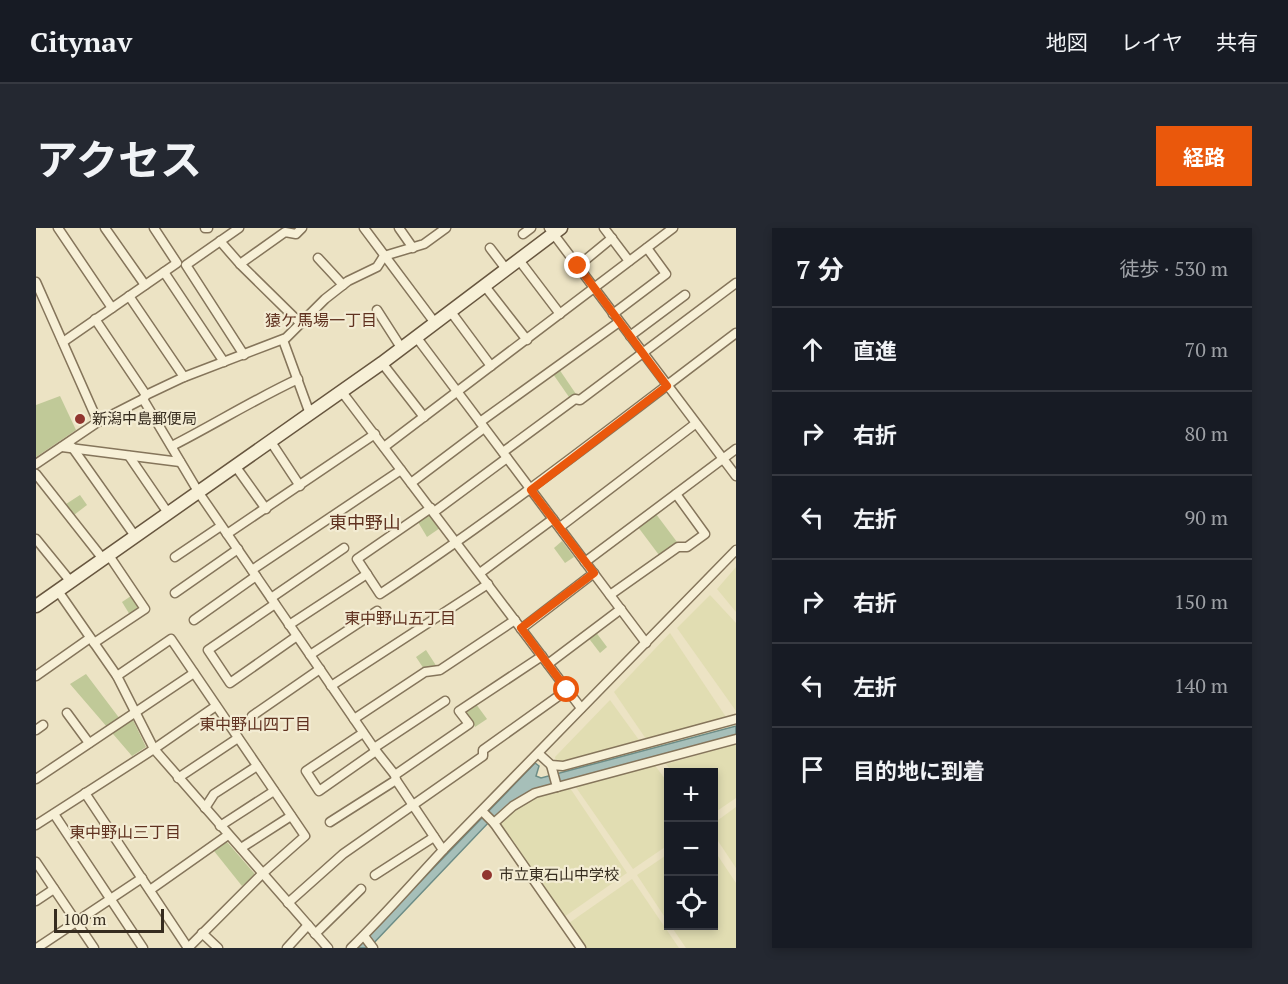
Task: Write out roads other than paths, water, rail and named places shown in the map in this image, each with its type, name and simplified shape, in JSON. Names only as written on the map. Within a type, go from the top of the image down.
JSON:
[{"type":"street","points":[[58,228],[112,308]]},
{"type":"street","points":[[105,228],[145,285]]},
{"type":"street","points":[[63,342],[177,263],[154,228]]},
{"type":"street","points":[[239,228],[186,265],[244,355]]},
{"type":"street","points":[[240,264],[285,232],[296,234],[302,228]]},
{"type":"street","points":[[364,228],[435,323]]},
{"type":"street","points":[[399,228],[413,248]]},
{"type":"street","points":[[36,464],[98,422],[144,397],[184,377],[283,340],[293,333],[325,299],[343,285],[377,267],[384,256],[424,244],[447,228]]},
{"type":"street","points":[[523,234],[531,228]]},
{"type":"street","points":[[604,228],[629,261]]},
{"type":"street","points":[[384,447],[595,289],[647,248],[660,232],[673,228]]},
{"type":"street","points":[[36,606],[402,349],[519,260],[554,230],[616,318],[736,476]]},
{"type":"street","points":[[578,266],[612,237]]},
{"type":"street","points":[[220,241],[300,324]]},
{"type":"street","points":[[490,248],[506,269]]},
{"type":"street","points":[[411,483],[616,318],[666,274],[647,248]]},
{"type":"street","points":[[318,258],[343,285]]},
{"type":"street","points":[[519,260],[560,314]]},
{"type":"street","points":[[164,272],[224,362]]},
{"type":"street","points":[[36,282],[98,422]]},
{"type":"street","points":[[736,284],[580,400],[575,399],[432,510],[357,560],[380,594],[458,543],[531,490],[736,333]]},
{"type":"street","points":[[484,285],[527,340]]},
{"type":"street","points":[[630,336],[686,295]]},
{"type":"street","points":[[129,296],[184,377]]},
{"type":"street","points":[[377,310],[402,349]]},
{"type":"street","points":[[451,312],[491,366]]},
{"type":"street","points":[[95,320],[144,397],[199,493],[443,850]]},
{"type":"street","points":[[417,338],[646,643]]},
{"type":"street","points":[[283,340],[310,414]]},
{"type":"street","points":[[382,363],[424,417]]},
{"type":"street","points":[[171,446],[216,424],[257,398],[298,379]]},
{"type":"street","points":[[342,392],[581,708]]},
{"type":"street","points":[[560,527],[695,424]]},
{"type":"street","points":[[227,534],[375,434]]},
{"type":"street","points":[[271,442],[300,486]]},
{"type":"street","points":[[62,447],[180,462]]},
{"type":"street","points":[[72,447],[135,536]]},
{"type":"street","points":[[585,562],[736,448]]},
{"type":"street","points":[[129,456],[168,513]]},
{"type":"street","points":[[236,467],[266,509]]},
{"type":"street","points":[[194,620],[254,573],[401,470]]},
{"type":"street","points":[[36,474],[105,556],[145,609],[36,676]]},
{"type":"street","points":[[610,595],[678,547],[687,547],[705,534],[676,494]]},
{"type":"street","points":[[480,573],[553,519]]},
{"type":"street","points":[[175,557],[221,526]]},
{"type":"street","points":[[36,539],[71,582]]},
{"type":"street","points":[[297,636],[230,683],[208,650],[344,548]]},
{"type":"street","points":[[175,593],[237,549]]},
{"type":"street","points":[[36,557],[45,550]]},
{"type":"street","points":[[351,948],[443,850],[483,812],[736,550]]},
{"type":"street","points":[[521,628],[594,573]]},
{"type":"street","points":[[289,624],[366,574]]},
{"type":"street","points":[[331,686],[488,584]]},
{"type":"street","points":[[58,591],[117,676],[154,749],[328,948]]},
{"type":"street","points":[[330,822],[469,724],[459,711],[545,660],[621,609]]},
{"type":"street","points":[[310,655],[377,611]]},
{"type":"street","points":[[354,719],[424,672],[440,670],[515,620]]},
{"type":"street","points":[[85,793],[188,948],[262,874],[305,836],[171,639],[117,676]]},
{"type":"street","points":[[252,716],[320,669]]},
{"type":"street","points":[[36,778],[194,673]]},
{"type":"street","points":[[288,903],[343,855],[483,756],[483,750],[567,690]]},
{"type":"street","points":[[363,733],[306,771],[319,791],[445,701]]},
{"type":"street","points":[[36,825],[216,706]]},
{"type":"street","points":[[67,713],[89,743]]},
{"type":"street","points":[[552,769],[647,746],[736,719]]},
{"type":"street","points":[[178,778],[238,738]]},
{"type":"street","points":[[493,822],[526,797],[556,785],[736,739]]},
{"type":"street","points":[[647,746],[656,759]]},
{"type":"street","points":[[539,754],[552,769],[556,785]]},
{"type":"street","points":[[205,808],[214,794],[257,766]]},
{"type":"street","points":[[220,826],[274,791]]},
{"type":"street","points":[[483,812],[493,822],[581,948]]},
{"type":"street","points":[[54,814],[143,948]]},
{"type":"street","points":[[241,849],[291,816]]},
{"type":"street","points":[[150,890],[228,835]]},
{"type":"street","points":[[375,875],[434,837]]},
{"type":"street","points":[[36,862],[94,948]]},
{"type":"street","points":[[37,948],[142,878]]},
{"type":"street","points":[[36,900],[54,889]]},
{"type":"street","points":[[315,933],[361,890]]},
{"type":"street","points":[[287,948],[308,925]]},
{"type":"street","points":[[202,933],[218,948]]},
{"type":"street","points":[[364,936],[373,948]]},
{"type":"water","points":[[736,726],[736,736],[539,788],[489,822],[369,948],[356,948],[535,763],[539,766],[536,776],[541,778]]},
{"type":"place","name":"新潟中島郵便局","points":[[80,419]]},
{"type":"place","name":"市立東石山中学校","points":[[487,875]]},
{"type":"district","name":"猿ケ馬場一丁目","points":[[321,320]]},
{"type":"district","name":"東中野山","points":[[365,523]]},
{"type":"district","name":"東中野山五丁目","points":[[400,618]]},
{"type":"district","name":"東中野山四丁目","points":[[255,724]]},
{"type":"district","name":"東中野山三丁目","points":[[125,832]]}]
